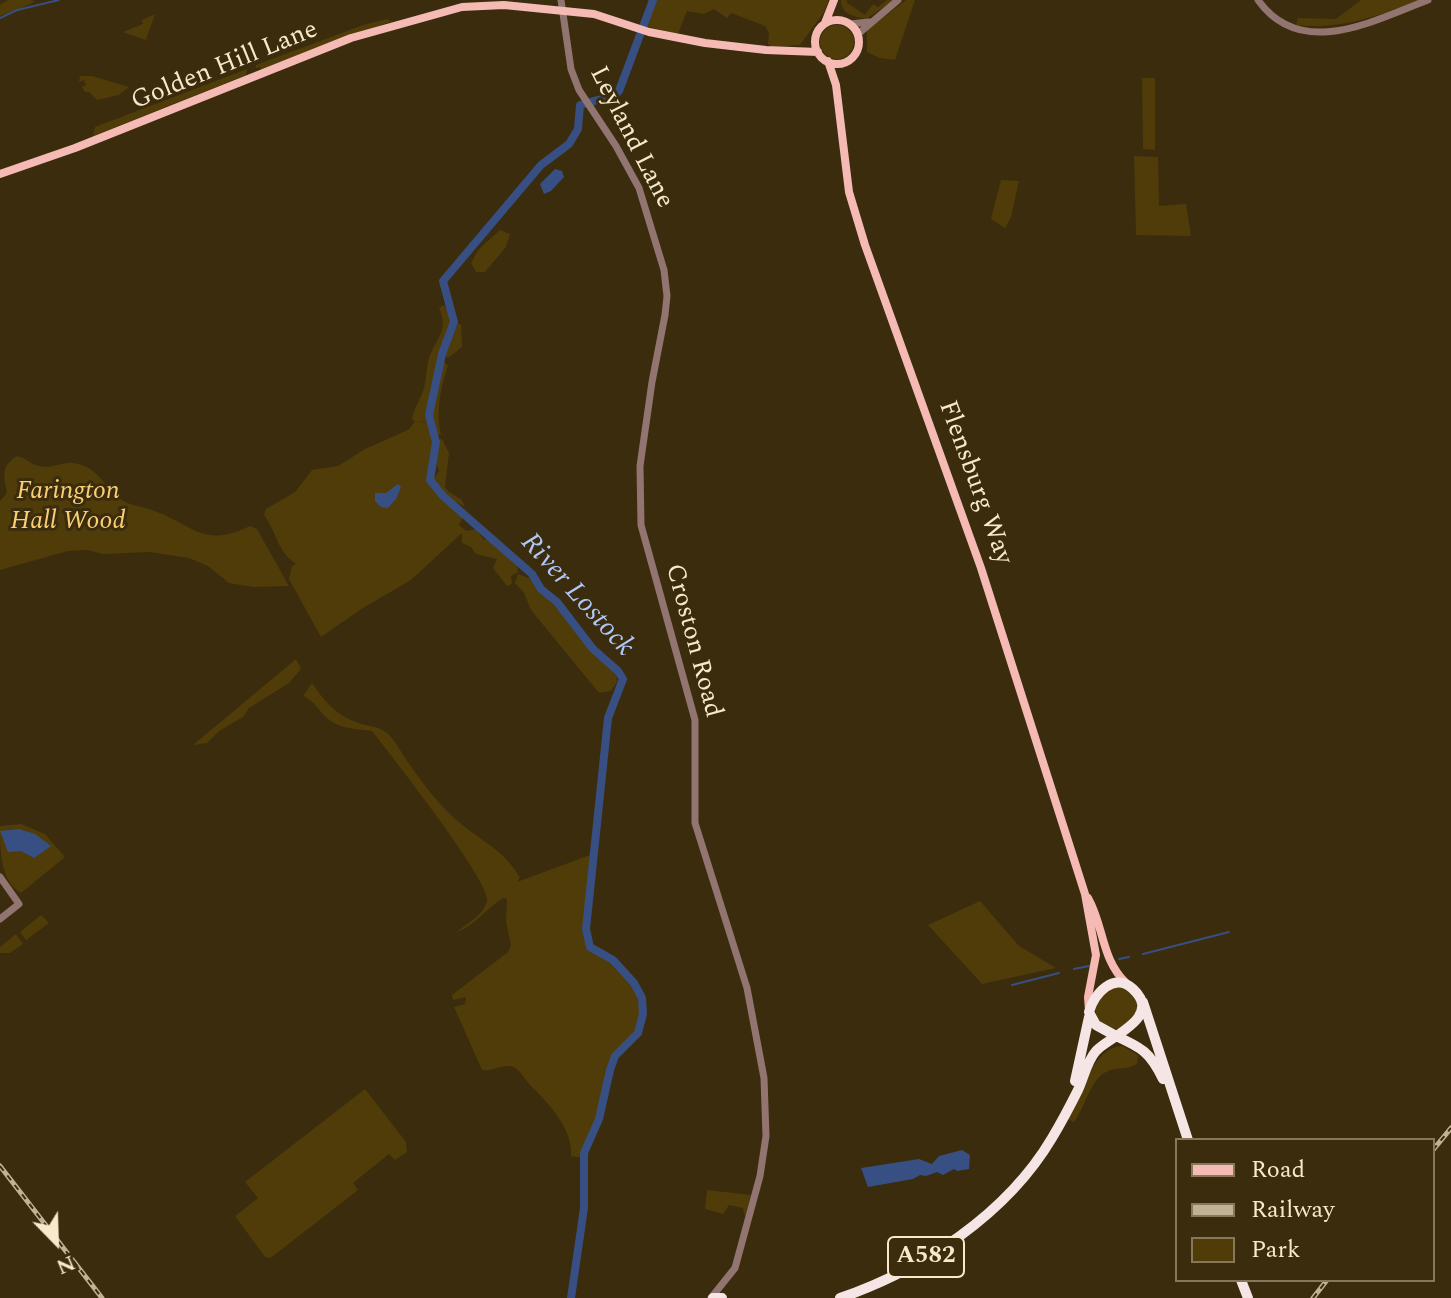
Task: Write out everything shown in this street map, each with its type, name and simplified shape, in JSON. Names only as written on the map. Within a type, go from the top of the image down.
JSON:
[{"type":"highway","name":"A582","points":[[1089,1014],[1094,998],[1106,986],[1116,983],[1134,990],[1141,1009],[1138,1018],[1116,1036]]},
{"type":"highway","points":[[1134,990],[1145,1008],[1187,1138]]},
{"type":"highway","points":[[1089,1014],[1098,1027],[1135,1043],[1151,1058],[1176,1106]]},
{"type":"highway","name":"Flensburg Way","points":[[1065,1113],[1079,1067],[1089,1014]]},
{"type":"highway","name":"Flensburg Way","points":[[840,1298],[916,1263],[980,1219],[1034,1164],[1065,1113],[1094,1053],[1116,1036]]},
{"type":"highway","points":[[712,1298],[724,1298]]},
{"type":"main road","points":[[817,35],[818,52],[828,61],[846,61],[857,51],[858,34],[837,10],[835,0]]},
{"type":"main road","points":[[792,50],[805,45],[817,35],[835,0]]},
{"type":"main road","name":"Golden Hill Lane","points":[[0,174],[75,148],[351,38],[460,3],[607,16],[649,32],[719,45],[818,52]]},
{"type":"main road","points":[[825,23],[847,22]]},
{"type":"main road","name":"Flensburg Way","points":[[828,61],[836,85],[849,192],[865,245],[977,555],[1085,894],[1096,955],[1088,997],[1089,1014]]},
{"type":"main road","name":"Flensburg Way","points":[[836,85],[846,61]]},
{"type":"main road","name":"Flensburg Way","points":[[1085,894],[1093,906],[1107,958],[1134,990]]},
{"type":"street","name":"Leyland Lane","points":[[561,0],[571,69],[579,90],[639,188],[658,245]]},
{"type":"street","points":[[858,34],[898,0]]},
{"type":"street","points":[[1258,0],[1271,15],[1298,30],[1311,33],[1333,33],[1428,0]]},
{"type":"street","points":[[847,22],[871,22]]},
{"type":"street","name":"Croston Road","points":[[658,245],[667,296],[640,466],[641,525],[695,720],[695,823],[747,988],[764,1078],[766,1136],[760,1176],[739,1259],[712,1298]]},
{"type":"street","points":[[0,877],[19,904],[0,919]]},
{"type":"street","name":"Croston Road","points":[[724,1298],[730,1276]]},
{"type":"green space","points":[[8,0],[35,2],[0,16],[0,5]]},
{"type":"green space","points":[[647,0],[829,0],[800,45],[771,47],[765,26],[731,13],[727,18],[714,9],[704,14],[687,11],[678,34],[645,26],[654,1]]},
{"type":"green space","points":[[841,0],[847,0],[865,15],[873,4],[878,7],[887,0],[894,0],[866,19],[846,12]]},
{"type":"green space","points":[[906,0],[915,0],[895,60],[867,52],[867,30]]},
{"type":"green space","points":[[1361,0],[1419,0],[1344,24],[1296,25],[1298,18],[1336,19]]},
{"type":"green space","points":[[155,14],[146,40],[123,32],[143,24],[142,20]]},
{"type":"green space","points":[[387,19],[395,20],[261,70],[260,67],[256,68],[256,65]]},
{"type":"green space","points":[[837,25],[849,30],[854,42],[849,54],[837,59],[825,54],[820,42],[825,30]]},
{"type":"green space","points":[[247,69],[246,75],[93,136],[95,127]]},
{"type":"green space","points":[[80,76],[92,76],[129,87],[119,95],[97,100],[85,92],[82,87],[86,85],[84,80],[79,82]]},
{"type":"green space","points":[[1142,78],[1155,78],[1155,150],[1143,149]]},
{"type":"green space","points":[[1134,156],[1158,157],[1159,206],[1186,204],[1191,236],[1136,235]]},
{"type":"green space","points":[[1001,180],[1019,181],[1011,217],[1005,228],[991,219]]},
{"type":"green space","points":[[500,230],[510,234],[506,247],[485,272],[476,272],[471,263],[478,250]]},
{"type":"green space","points":[[444,305],[453,322],[441,349],[428,422],[416,421],[429,423],[433,447],[430,475],[439,493],[463,517],[459,525],[466,531],[476,529],[484,540],[488,537],[517,565],[518,572],[511,576],[512,584],[507,586],[493,568],[497,559],[476,554],[471,547],[462,543],[462,533],[411,580],[321,637],[289,579],[292,566],[296,564],[281,547],[264,515],[266,509],[295,492],[312,470],[338,466],[365,449],[408,430],[415,422],[412,419],[414,411],[442,327],[439,308]]},
{"type":"green space","points":[[458,324],[461,324],[462,347],[448,358],[444,355]]},
{"type":"green space","points":[[443,360],[448,366],[440,400],[441,435],[436,434],[432,408]]},
{"type":"green space","points":[[442,439],[449,453],[445,487],[462,500],[465,507],[445,496],[433,480],[439,471],[435,460],[436,440]]},
{"type":"green space","name":"Farington Hall Wood","points":[[17,456],[39,466],[72,463],[87,467],[122,500],[148,508],[199,532],[221,535],[250,526],[257,529],[289,586],[253,587],[229,583],[208,566],[189,558],[150,552],[103,554],[88,550],[68,551],[0,570],[0,501],[7,493],[6,468]]},
{"type":"green space","points":[[518,574],[534,580],[537,588],[563,613],[596,657],[616,672],[617,682],[611,691],[599,693],[531,610],[524,593],[515,583]]},
{"type":"green space","points":[[296,659],[301,669],[289,683],[249,708],[243,717],[219,731],[207,743],[193,745]]},
{"type":"green space","points":[[312,683],[343,716],[390,735],[421,781],[445,809],[514,868],[520,878],[517,882],[590,855],[584,926],[587,948],[610,962],[630,982],[641,1006],[641,1019],[636,1033],[611,1066],[598,1121],[581,1154],[583,1158],[571,1156],[564,1127],[516,1068],[506,1066],[482,1070],[454,1007],[465,1004],[466,997],[453,1000],[452,995],[508,952],[511,945],[506,922],[507,899],[503,898],[457,932],[479,915],[487,901],[473,870],[372,731],[337,724],[303,696]]},
{"type":"green space","points":[[21,824],[45,834],[65,857],[21,893],[5,873],[0,826]]},
{"type":"green space","points":[[980,901],[1019,946],[1056,968],[982,984],[928,925]]},
{"type":"green space","points":[[41,915],[49,923],[26,940],[20,932]]},
{"type":"green space","points":[[16,934],[23,944],[10,953],[0,953],[0,947]]},
{"type":"green space","points":[[1116,987],[1131,993],[1137,1008],[1131,1023],[1116,1029],[1101,1023],[1095,1008],[1101,993]]},
{"type":"green space","points":[[1122,1046],[1138,1055],[1137,1064],[1110,1070],[1100,1076],[1074,1122],[1068,1119],[1095,1063],[1112,1048]]},
{"type":"green space","points":[[365,1089],[406,1142],[407,1152],[395,1160],[389,1154],[353,1183],[358,1190],[277,1253],[270,1258],[265,1257],[235,1216],[258,1198],[245,1182]]},
{"type":"green space","points":[[707,1190],[751,1195],[745,1217],[743,1208],[729,1205],[723,1214],[705,1209]]},
{"type":"water","points":[[555,169],[562,171],[564,177],[544,194],[540,184]]},
{"type":"water","points":[[398,484],[401,487],[396,499],[388,508],[381,507],[375,501],[375,493],[386,493]]},
{"type":"water","points":[[19,829],[35,834],[51,846],[34,858],[21,851],[8,852],[0,831]]},
{"type":"water","points":[[962,1150],[970,1155],[969,1169],[954,1169],[943,1175],[937,1172],[868,1187],[861,1168],[919,1159],[932,1164],[939,1156]]},
{"type":"waterway","points":[[0,18],[17,10],[59,0]]},
{"type":"waterway","name":"River Lostock","points":[[571,1298],[584,1208],[584,1153],[599,1119],[615,1056],[638,1033],[643,1014],[642,998],[634,983],[613,960],[590,947],[586,929],[608,718],[623,679],[593,649],[557,602],[541,589],[532,574],[443,496],[430,480],[436,442],[429,415],[442,354],[454,322],[443,281],[541,165],[569,144],[578,129],[580,105],[615,95],[619,91],[653,0]]},
{"type":"waterway","points":[[1143,954],[1229,932]]},
{"type":"waterway","points":[[1119,959],[1129,957]]},
{"type":"waterway","points":[[1074,969],[1089,966]]},
{"type":"waterway","points":[[1012,985],[1059,973]]},
{"type":"railway","points":[[1435,1148],[1451,1128]]},
{"type":"railway","points":[[0,1166],[102,1298]]},
{"type":"railway","points":[[1313,1298],[1325,1282]]}]
